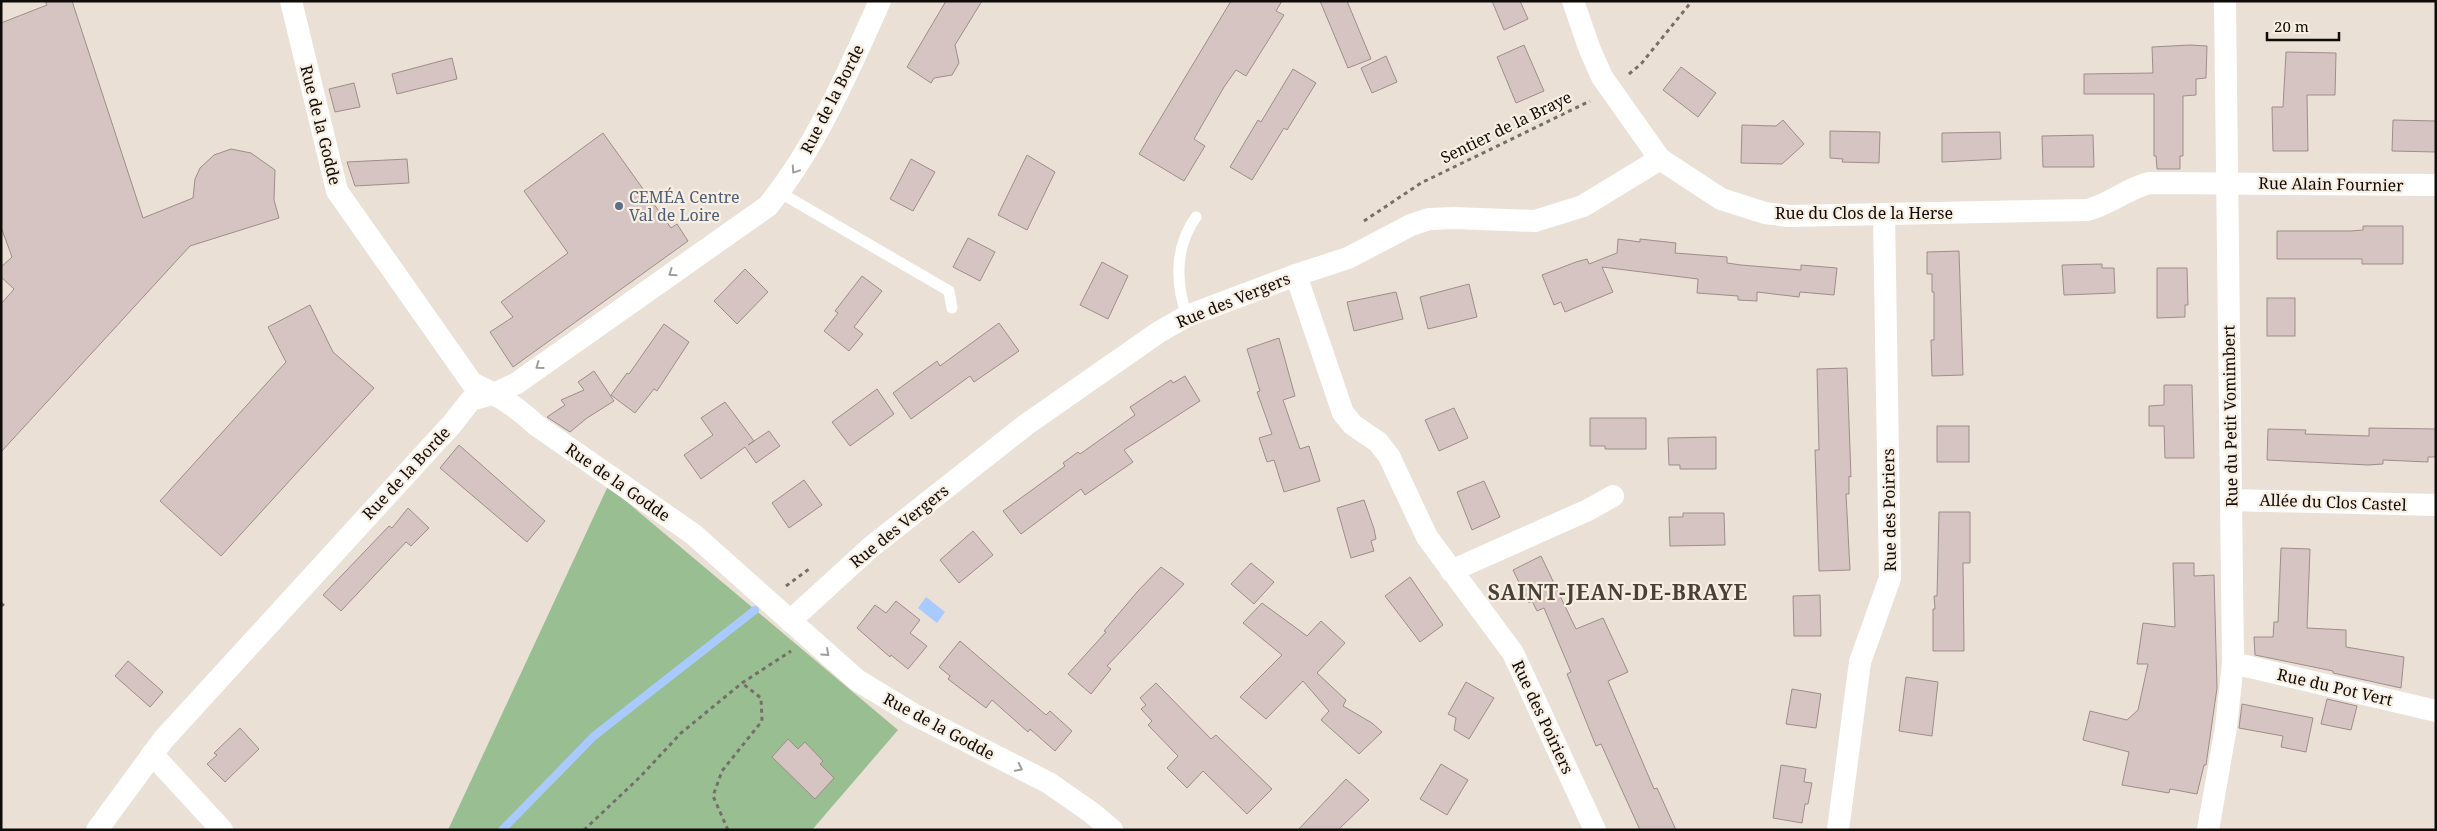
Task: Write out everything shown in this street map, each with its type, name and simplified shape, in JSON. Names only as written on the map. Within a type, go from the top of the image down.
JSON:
[{"type":"street","name":"Rue de la Godde","points":[[291,1],[337,191],[472,383],[496,393],[518,407],[536,425],[693,534],[856,680],[913,714],[1049,783],[1092,813],[1112,830]]},
{"type":"street","name":"Rue de la Borde","points":[[97,830],[152,754],[210,687],[452,424],[471,400],[496,393],[517,383],[760,211],[779,192],[798,167],[846,76],[880,1]]},
{"type":"street","name":"Rue du Clos de la Herse","points":[[1573,1],[1590,50],[1602,77],[1660,159],[1721,199],[1765,213],[1788,216],[2087,210],[2100,207],[2134,187],[2149,183],[2227,183]]},
{"type":"street","name":"Rue du Petit Vomimbert","points":[[2208,830],[2226,727],[2234,663],[2225,1]]},
{"type":"street","name":"Rue des Vergers","points":[[790,620],[871,547],[1027,424],[1159,332],[1187,316],[1296,275],[1348,258],[1411,225],[1429,219],[1535,221],[1583,206],[1660,159]]},
{"type":"street","name":"Rue Alain Fournier","points":[[2227,183],[2436,185]]},
{"type":"street","name":"Rue des Poiriers","points":[[1838,830],[1860,662],[1890,578],[1884,214]]},
{"type":"street","name":"Rue des Poiriers","points":[[1296,275],[1343,414],[1353,425],[1378,442],[1389,456],[1427,538],[1519,663],[1594,830]]},
{"type":"street","points":[[1452,571],[1588,510],[1613,496]]},
{"type":"street","name":"Allée du Clos Castel","points":[[2231,500],[2436,505]]},
{"type":"street","name":"Rue du Pot Vert","points":[[2234,663],[2436,711]]},
{"type":"street","points":[[152,754],[222,830]]},
{"type":"lane","points":[[779,192],[948,291],[952,308]]},
{"type":"lane","points":[[1187,316],[1180,287],[1181,246],[1186,230],[1196,217]]},
{"type":"path","points":[[1623,78],[1641,64],[1692,1]]},
{"type":"path","name":"Sentier de la Braye","points":[[1421,183],[1597,97]]},
{"type":"path","points":[[584,830],[640,777],[681,733],[742,683],[779,661],[809,638]]},
{"type":"path","points":[[728,830],[713,796],[722,771],[762,721],[762,698],[742,683]]},
{"type":"green space","points":[[608,486],[898,730],[812,830],[448,830]]},
{"type":"water","points":[[926,597],[945,612],[937,623],[918,608]]},
{"type":"building","points":[[45,1],[72,1],[143,218],[193,198],[195,179],[200,168],[214,155],[231,149],[251,153],[275,170],[274,200],[279,218],[190,246],[1,452],[1,304],[14,289],[1,277],[1,267],[12,257],[1,227],[1,23],[47,5]]},
{"type":"building","points":[[946,1],[982,1],[955,45],[959,63],[952,75],[934,78],[931,83],[907,67]]},
{"type":"building","points":[[1231,1],[1282,1],[1276,11],[1284,15],[1246,76],[1236,70],[1224,87],[1194,139],[1205,146],[1184,181],[1139,154]]},
{"type":"building","points":[[1320,1],[1347,1],[1371,59],[1348,68]]},
{"type":"building","points":[[1492,1],[1520,1],[1528,19],[1504,30]]},
{"type":"building","points":[[1524,45],[1544,91],[1516,103],[1497,57]]},
{"type":"building","points":[[2207,46],[2206,78],[2196,79],[2196,95],[2183,96],[2183,156],[2180,156],[2180,169],[2157,169],[2156,156],[2154,156],[2154,94],[2084,94],[2084,74],[2153,73],[2152,47]]},
{"type":"building","points":[[2286,52],[2336,53],[2335,95],[2307,95],[2308,151],[2273,151],[2272,107],[2283,107]]},
{"type":"building","points":[[1386,56],[1397,82],[1372,93],[1361,68]]},
{"type":"building","points":[[452,58],[457,79],[397,94],[392,74]]},
{"type":"building","points":[[1681,67],[1716,93],[1698,117],[1663,90]]},
{"type":"building","points":[[1293,69],[1316,83],[1287,130],[1284,128],[1252,180],[1230,167],[1258,120],[1261,122]]},
{"type":"building","points":[[354,83],[360,107],[335,112],[329,89]]},
{"type":"building","points":[[1783,120],[1804,144],[1782,164],[1741,163],[1742,125],[1776,126]]},
{"type":"building","points":[[2393,120],[2436,121],[2436,152],[2392,151]]},
{"type":"building","points":[[1830,131],[1880,132],[1879,163],[1842,162],[1843,159],[1830,158]]},
{"type":"building","points":[[2000,132],[2001,159],[1942,162],[1942,133]]},
{"type":"building","points":[[603,133],[671,228],[677,224],[688,241],[513,367],[490,332],[513,317],[501,302],[568,253],[524,191]]},
{"type":"building","points":[[2093,135],[2094,167],[2043,167],[2042,136]]},
{"type":"building","points":[[1027,155],[1055,172],[1027,230],[998,215]]},
{"type":"building","points":[[407,159],[409,183],[355,186],[347,162]]},
{"type":"building","points":[[911,159],[935,172],[913,211],[890,199]]},
{"type":"building","points":[[2363,226],[2403,226],[2403,264],[2362,264],[2362,259],[2277,259],[2277,231],[2351,231],[2363,230]]},
{"type":"building","points":[[968,238],[995,252],[980,281],[953,267]]},
{"type":"building","points":[[1618,239],[1640,242],[1640,239],[1676,243],[1675,253],[1727,257],[1727,263],[1741,265],[1801,270],[1801,265],[1837,268],[1834,295],[1800,292],[1799,297],[1757,292],[1757,301],[1738,300],[1738,296],[1697,293],[1698,279],[1602,267],[1613,292],[1565,312],[1561,302],[1554,305],[1542,275],[1576,262],[1587,259],[1589,264],[1617,253]]},
{"type":"building","points":[[1959,251],[1963,375],[1932,376],[1931,340],[1934,340],[1934,292],[1932,292],[1932,274],[1927,274],[1927,252]]},
{"type":"building","points":[[1102,262],[1128,276],[1108,319],[1080,305]]},
{"type":"building","points":[[2102,264],[2102,268],[2114,268],[2115,293],[2064,295],[2062,265]]},
{"type":"building","points":[[2157,268],[2187,268],[2188,305],[2185,305],[2185,317],[2157,318]]},
{"type":"building","points":[[745,269],[768,292],[737,324],[714,301]]},
{"type":"building","points":[[862,276],[882,291],[854,327],[863,334],[849,351],[824,331],[838,313],[835,311]]},
{"type":"building","points":[[1469,284],[1477,317],[1428,329],[1420,297]]},
{"type":"building","points":[[1396,292],[1403,319],[1354,331],[1347,302]]},
{"type":"building","points":[[2267,298],[2295,298],[2295,336],[2267,336]]},
{"type":"building","points":[[310,305],[333,352],[374,388],[221,556],[160,501],[286,362],[268,327]]},
{"type":"building","points":[[999,323],[1019,351],[974,382],[970,376],[911,419],[893,393],[937,361],[940,366]]},
{"type":"building","points":[[664,324],[689,342],[657,391],[654,389],[635,413],[611,395],[627,373],[629,374]]},
{"type":"building","points":[[1279,338],[1295,396],[1283,400],[1300,449],[1309,446],[1320,481],[1284,492],[1274,460],[1267,462],[1259,438],[1272,434],[1257,392],[1260,391],[1247,349]]},
{"type":"building","points":[[1847,368],[1851,477],[1849,476],[1849,494],[1846,494],[1850,570],[1819,571],[1815,450],[1819,450],[1817,369]]},
{"type":"building","points":[[594,371],[614,401],[587,418],[570,432],[547,417],[565,405],[561,400],[584,390],[578,382]]},
{"type":"building","points":[[1185,376],[1200,401],[1124,450],[1133,462],[1085,495],[1081,489],[1021,534],[1003,511],[1065,466],[1063,463],[1078,452],[1080,454],[1135,415],[1130,407],[1171,380],[1173,383]]},
{"type":"building","points":[[2164,385],[2192,385],[2194,458],[2165,458],[2164,426],[2149,426],[2149,406],[2164,405]]},
{"type":"building","points":[[877,389],[894,414],[850,446],[832,422]]},
{"type":"building","points":[[725,402],[754,441],[769,431],[780,446],[756,463],[745,447],[701,479],[684,455],[713,435],[701,418]]},
{"type":"building","points":[[1454,408],[1468,438],[1439,451],[1425,420]]},
{"type":"building","points":[[1590,418],[1646,418],[1646,449],[1605,449],[1605,446],[1590,446]]},
{"type":"building","points":[[1937,426],[1969,426],[1969,462],[1937,462]]},
{"type":"building","points":[[2369,428],[2436,429],[2436,457],[2428,457],[2428,462],[2383,460],[2383,464],[2368,465],[2267,460],[2268,429],[2306,430],[2305,434],[2369,436]]},
{"type":"building","points":[[1716,437],[1716,469],[1680,469],[1680,465],[1669,465],[1668,438]]},
{"type":"building","points":[[459,445],[545,521],[527,542],[440,468]]},
{"type":"building","points":[[804,480],[822,505],[789,528],[772,503]]},
{"type":"building","points":[[1484,481],[1500,517],[1472,530],[1457,492]]},
{"type":"building","points":[[1364,500],[1376,539],[1371,541],[1374,551],[1351,558],[1337,508]]},
{"type":"building","points":[[408,508],[429,528],[411,546],[406,542],[341,611],[323,595],[389,526],[392,528]]},
{"type":"building","points":[[1939,512],[1970,512],[1970,563],[1963,563],[1964,651],[1933,651],[1933,609],[1935,609],[1934,596],[1937,596]]},
{"type":"building","points":[[1683,513],[1724,513],[1725,545],[1670,546],[1669,517],[1683,517]]},
{"type":"building","points":[[973,531],[993,555],[959,583],[940,560]]},
{"type":"building","points":[[2281,548],[2310,549],[2307,628],[2346,630],[2346,647],[2404,657],[2401,688],[2333,673],[2333,671],[2255,655],[2254,637],[2273,637],[2274,622],[2278,622]]},
{"type":"building","points":[[1541,556],[1576,629],[1603,618],[1628,672],[1608,681],[1654,789],[1657,788],[1676,830],[1640,830],[1601,744],[1596,746],[1567,674],[1571,672],[1544,608],[1537,611],[1532,601],[1529,603],[1513,570]]},
{"type":"building","points":[[1251,563],[1274,582],[1254,604],[1231,584]]},
{"type":"building","points":[[2173,563],[2194,563],[2194,576],[2214,575],[2217,688],[2206,765],[2204,765],[2197,794],[2170,789],[2169,793],[2122,785],[2129,752],[2083,740],[2090,711],[2127,720],[2138,710],[2148,664],[2137,664],[2143,623],[2175,627]]},
{"type":"building","points":[[1161,567],[1184,584],[1107,666],[1111,669],[1091,694],[1068,674],[1106,632],[1104,631],[1138,591]]},
{"type":"building","points":[[1410,577],[1443,625],[1420,642],[1385,596]]},
{"type":"building","points":[[1820,595],[1821,636],[1794,636],[1793,596]]},
{"type":"building","points":[[896,601],[920,620],[910,633],[927,646],[908,669],[891,655],[890,657],[857,628],[875,605],[886,613]]},
{"type":"building","points":[[1262,603],[1307,636],[1321,621],[1345,643],[1317,673],[1346,700],[1343,706],[1372,723],[1382,732],[1359,754],[1321,720],[1329,711],[1303,681],[1266,719],[1240,697],[1282,655],[1243,623]]},
{"type":"building","points":[[960,641],[1046,715],[1050,711],[1072,731],[1055,751],[1030,729],[1028,732],[992,700],[986,708],[948,679],[950,676],[939,667]]},
{"type":"building","points":[[128,661],[163,692],[150,707],[115,676]]},
{"type":"building","points":[[1906,677],[1938,682],[1932,736],[1899,731]]},
{"type":"building","points":[[1466,682],[1494,698],[1469,739],[1454,730],[1456,718],[1448,714]]},
{"type":"building","points":[[1156,683],[1211,739],[1216,735],[1272,789],[1247,814],[1203,771],[1187,788],[1167,768],[1178,756],[1148,725],[1152,721],[1141,709],[1146,705],[1140,698]]},
{"type":"building","points":[[1792,689],[1821,694],[1816,728],[1786,724]]},
{"type":"building","points":[[2327,699],[2357,706],[2351,730],[2321,724]]},
{"type":"building","points":[[2242,704],[2313,718],[2306,752],[2281,747],[2283,736],[2239,728]]},
{"type":"building","points":[[240,728],[259,749],[225,782],[207,764],[217,755],[214,753]]},
{"type":"building","points":[[788,739],[798,749],[805,742],[823,761],[820,764],[834,778],[815,799],[772,757]]},
{"type":"building","points":[[1441,764],[1468,780],[1447,815],[1420,799]]},
{"type":"building","points":[[1781,765],[1806,769],[1804,782],[1812,783],[1808,804],[1805,804],[1802,823],[1773,818]]},
{"type":"building","points":[[1346,779],[1369,800],[1338,830],[1298,830]]},
{"type":"waterway","points":[[502,830],[594,736],[755,610]]},
{"type":"place","name":"CEMÉA Centre Val de Loire","points":[[619,206]]},
{"type":"district","name":"SAINT-JEAN-DE-BRAYE","points":[[1618,592]]}]
